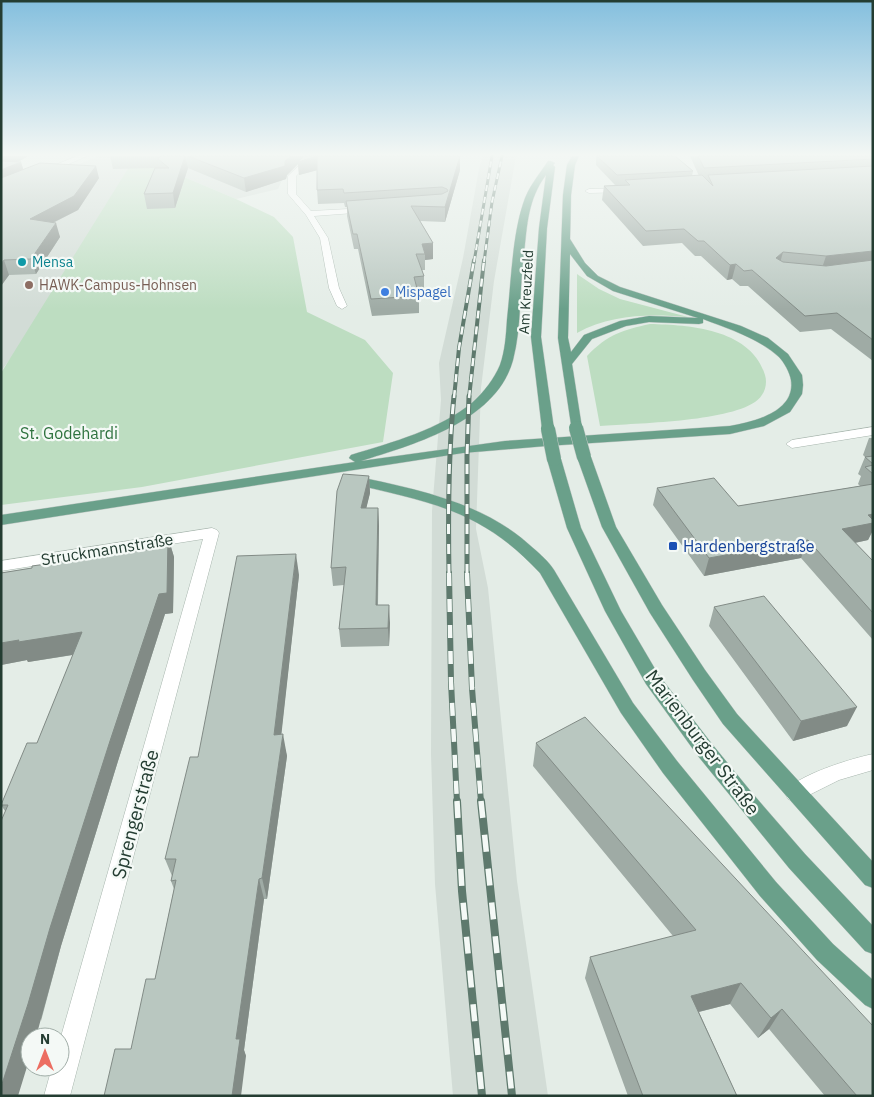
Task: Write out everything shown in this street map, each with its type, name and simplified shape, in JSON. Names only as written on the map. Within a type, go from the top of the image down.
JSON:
[{"type":"main road","points":[[314,472],[405,442],[449,424],[475,405],[493,388],[504,371],[510,348],[516,280],[526,207]]},
{"type":"main road","name":"Am Kreuzfeld","points":[[546,207],[536,337],[548,429]]},
{"type":"main road","points":[[566,207],[563,338],[566,365]]},
{"type":"main road","points":[[1,520],[504,445],[702,432],[751,426],[779,414],[793,404],[797,393],[797,378],[792,365],[772,345],[726,324],[692,312],[635,297],[608,286],[591,276],[565,238]]},
{"type":"main road","points":[[566,365],[588,337],[624,323],[636,320],[667,319],[726,324]]},
{"type":"main road","name":"Marienburger Straße","points":[[566,365],[576,428],[584,457],[609,527],[674,638],[730,718],[795,793],[873,878]]},
{"type":"main road","name":"Marienburger Straße","points":[[548,429],[554,459],[574,528],[613,611],[652,679],[705,750],[746,800],[797,861],[873,944]]},
{"type":"main road","points":[[314,472],[414,494],[465,511],[504,531],[529,552],[546,570],[627,708],[670,767],[712,821],[775,896],[825,952],[873,998]]},
{"type":"street","points":[[303,207],[324,238],[334,288],[342,306]]},
{"type":"street","points":[[309,214],[377,209]]},
{"type":"street","points":[[792,444],[873,431]]},
{"type":"street","name":"Struckmannstraße","points":[[1,566],[212,533]]},
{"type":"street","name":"Sprengerstraße","points":[[57,1096],[212,533]]},
{"type":"street","points":[[795,793],[820,779],[852,766],[873,762]]},
{"type":"shaded area","points":[[1,207],[126,207],[1,371]]},
{"type":"shaded area","points":[[472,207],[507,207],[494,281],[481,388],[476,529],[488,588],[517,881],[548,1096],[453,1096],[435,884],[431,754],[432,511],[441,400],[439,363],[463,258]]},
{"type":"green space","name":"St. Godehardi","points":[[104,207],[253,207],[274,217],[293,237],[307,312],[365,340],[393,373],[383,442],[142,487],[1,505],[1,373]]},
{"type":"green space","points":[[577,274],[599,289],[620,299],[688,317],[645,316],[617,319],[603,322],[577,333]]},
{"type":"green space","points":[[650,324],[700,328],[733,339],[747,348],[758,360],[766,379],[763,393],[755,402],[741,409],[723,414],[703,418],[600,426],[587,356],[616,334]]},
{"type":"building","points":[[1,207],[53,207],[30,219],[56,223],[31,259],[4,260],[1,264]]},
{"type":"building","points":[[347,207],[412,207],[433,243],[422,244],[425,254],[416,254],[424,276],[414,277],[419,296],[371,299],[357,234],[353,234]]},
{"type":"building","points":[[624,207],[873,207],[873,251],[826,256],[783,252],[776,258],[783,262],[826,266],[873,260],[873,340],[837,313],[805,316],[752,270],[744,271],[736,264],[730,265],[704,241],[698,241],[684,229],[646,231]]},
{"type":"building","points":[[873,456],[873,464],[865,457]]},
{"type":"building","points":[[873,465],[873,474],[865,467]]},
{"type":"building","points":[[343,474],[369,476],[361,508],[378,508],[376,605],[389,605],[388,628],[339,629],[346,567],[331,568],[337,491]]},
{"type":"building","points":[[714,478],[738,506],[873,484],[873,514],[868,515],[873,520],[873,523],[842,529],[873,561],[873,613],[808,540],[709,558],[657,488]]},
{"type":"building","points":[[168,537],[167,593],[159,594],[50,928],[1,1087],[1,821],[8,805],[1,805],[27,743],[37,743],[82,632],[1,643],[1,573],[32,568],[32,566],[152,549]]},
{"type":"building","points":[[296,554],[274,735],[283,734],[262,878],[259,879],[236,1039],[240,1039],[232,1096],[104,1096],[115,1049],[131,1049],[146,979],[155,979],[176,880],[171,881],[176,859],[165,859],[190,757],[198,757],[237,556]]},
{"type":"building","points":[[764,596],[857,707],[801,721],[714,607]]},
{"type":"building","points":[[585,717],[873,1026],[873,1096],[857,1096],[782,1009],[771,1018],[741,983],[691,996],[737,1096],[643,1096],[590,957],[696,930],[536,743]]},
{"type":"railway","points":[[474,262],[483,207]]},
{"type":"railway","points":[[484,262],[491,207]]},
{"type":"railway","points":[[454,398],[459,348],[474,260]]},
{"type":"railway","points":[[469,398],[484,260]]},
{"type":"railway","points":[[449,573],[449,485],[454,396]]},
{"type":"railway","points":[[467,573],[469,396]]},
{"type":"railway","points":[[449,573],[451,682],[457,802]]},
{"type":"railway","points":[[467,573],[472,688],[481,802]]},
{"type":"railway","points":[[457,801],[462,891],[482,1096]]},
{"type":"railway","points":[[481,801],[512,1096]]},
{"type":"place","name":"Mensa","points":[[22,262]]},
{"type":"place","name":"HAWK-Campus-Hohnsen","points":[[29,285]]},
{"type":"place","name":"Mispagel","points":[[385,292]]},
{"type":"place","name":"Hardenbergstraße","points":[[673,546]]}]
